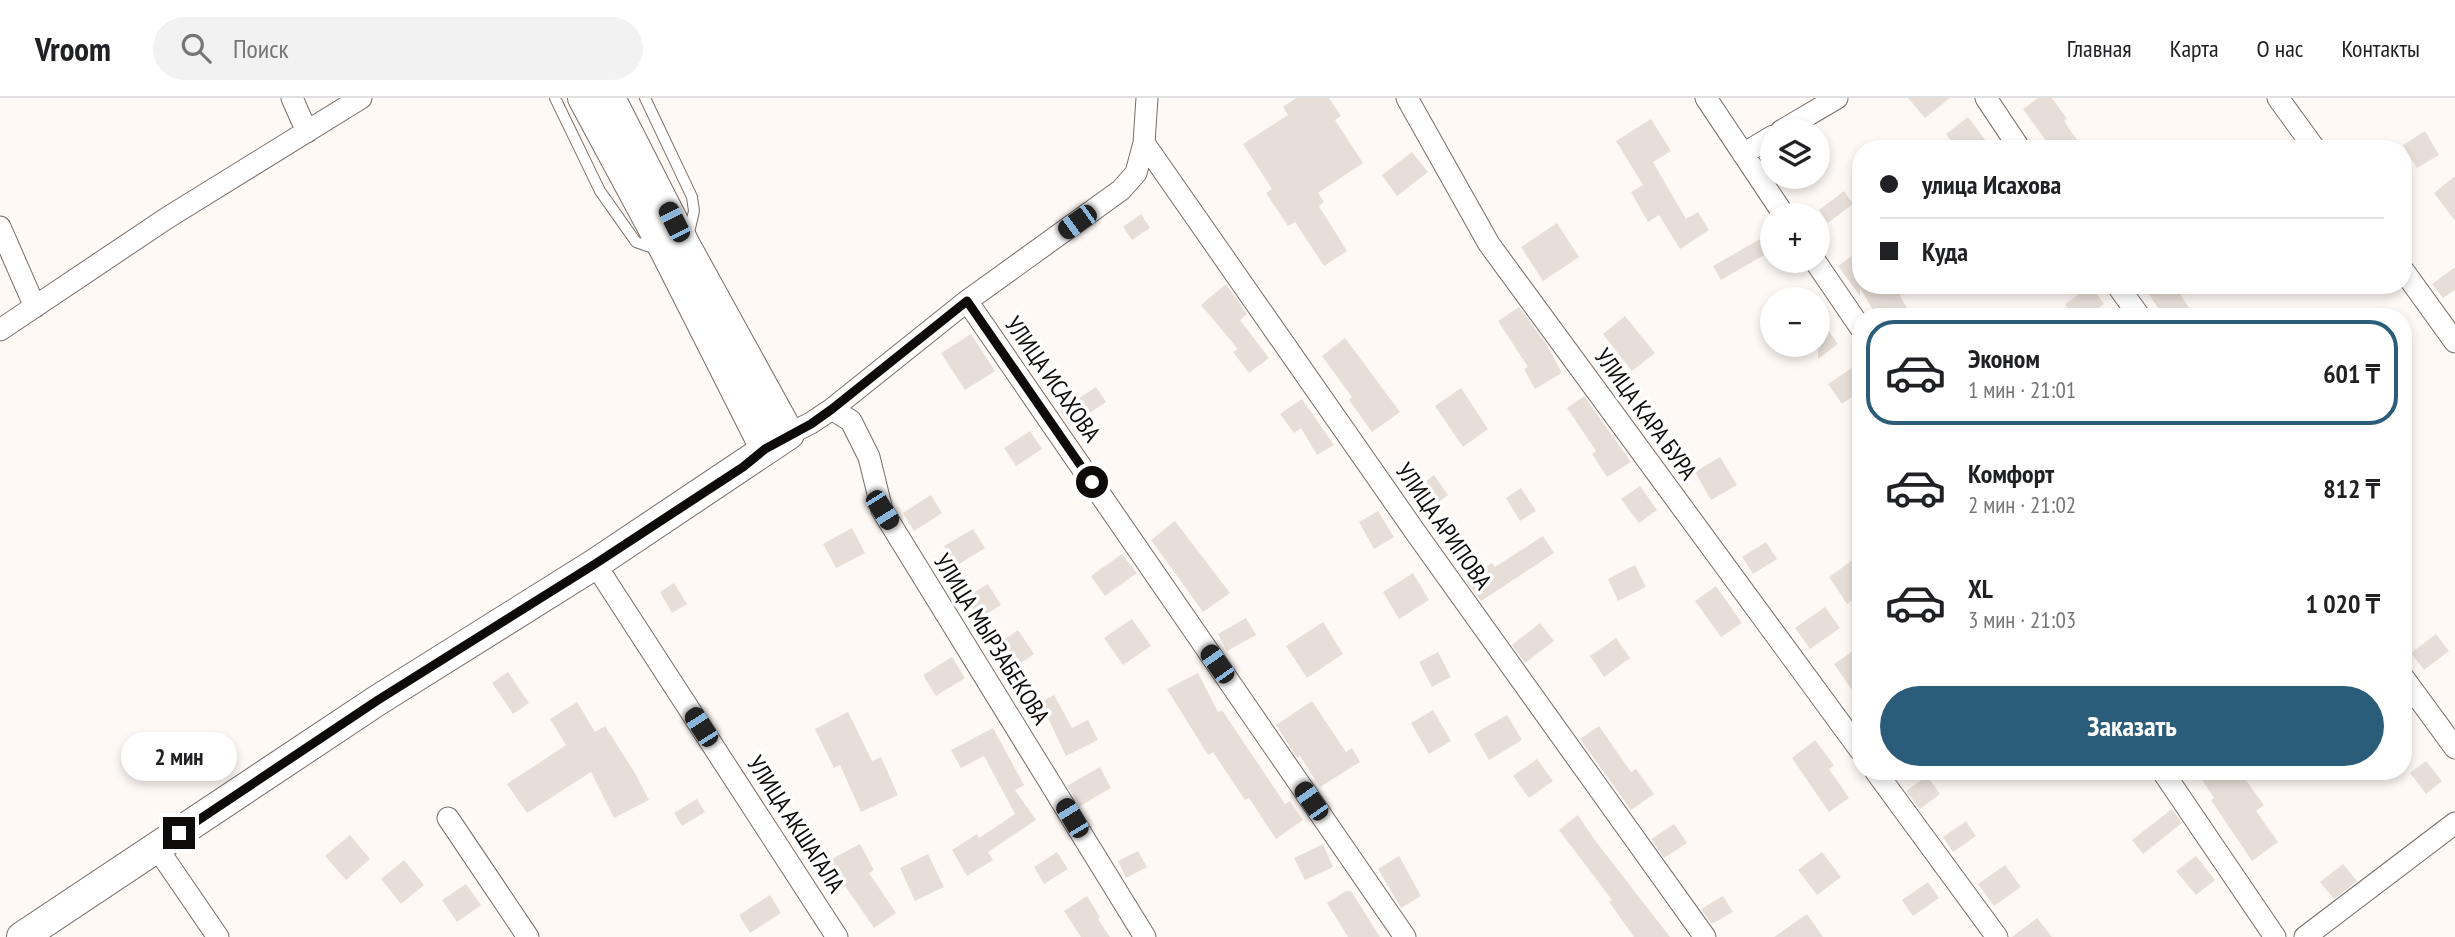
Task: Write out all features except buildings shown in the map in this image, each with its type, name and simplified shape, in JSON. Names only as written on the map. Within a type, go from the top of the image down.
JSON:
[{"type":"main road","points":[[22,937],[378,700],[595,564],[743,467],[777,441],[676,249],[583,98]]},
{"type":"main road","points":[[610,98],[676,249]]},
{"type":"street","points":[[292,98],[307,132]]},
{"type":"street","points":[[0,330],[167,218],[361,98]]},
{"type":"street","points":[[777,441],[811,424],[832,409],[967,301],[1121,190],[1136,173],[1144,143],[1147,98]]},
{"type":"street","name":"УЛИЦА КАРА БУРА","points":[[1407,98],[1489,244],[1852,739]]},
{"type":"street","points":[[1706,98],[1776,203]]},
{"type":"street","points":[[1801,119],[1837,98]]},
{"type":"street","points":[[1986,98],[2014,140]]},
{"type":"street","points":[[2278,98],[2308,140]]},
{"type":"street","name":"УЛИЦА АРИПОВА","points":[[1144,143],[1416,533],[1705,937]]},
{"type":"street","points":[[1743,154],[1760,144]]},
{"type":"street","points":[[0,227],[35,307]]},
{"type":"street","points":[[1823,273],[1852,315]]},
{"type":"street","points":[[2412,282],[2455,342]]},
{"type":"street","name":"УЛИЦА ИСАХОВА","points":[[967,301],[1405,937]]},
{"type":"street","name":"УЛИЦА МЫРЗАБЕКОВА","points":[[832,409],[851,421],[869,457],[882,510],[1145,937]]},
{"type":"street","name":"УЛИЦА АКШАГАЛА","points":[[595,564],[837,937]]},
{"type":"street","points":[[2412,689],[2455,748]]},
{"type":"street","points":[[1882,780],[1997,937]]},
{"type":"street","points":[[2168,780],[2275,937]]},
{"type":"street","points":[[448,818],[528,937]]},
{"type":"street","points":[[2305,937],[2455,823]]},
{"type":"street","points":[[157,848],[218,937]]},
{"type":"lane","points":[[555,98],[600,191],[636,242],[676,249],[694,211],[692,197],[645,98]]},
{"type":"route","points":[[179,833],[378,700],[595,564],[743,467],[765,449],[811,424],[967,301],[1092,482]]}]
